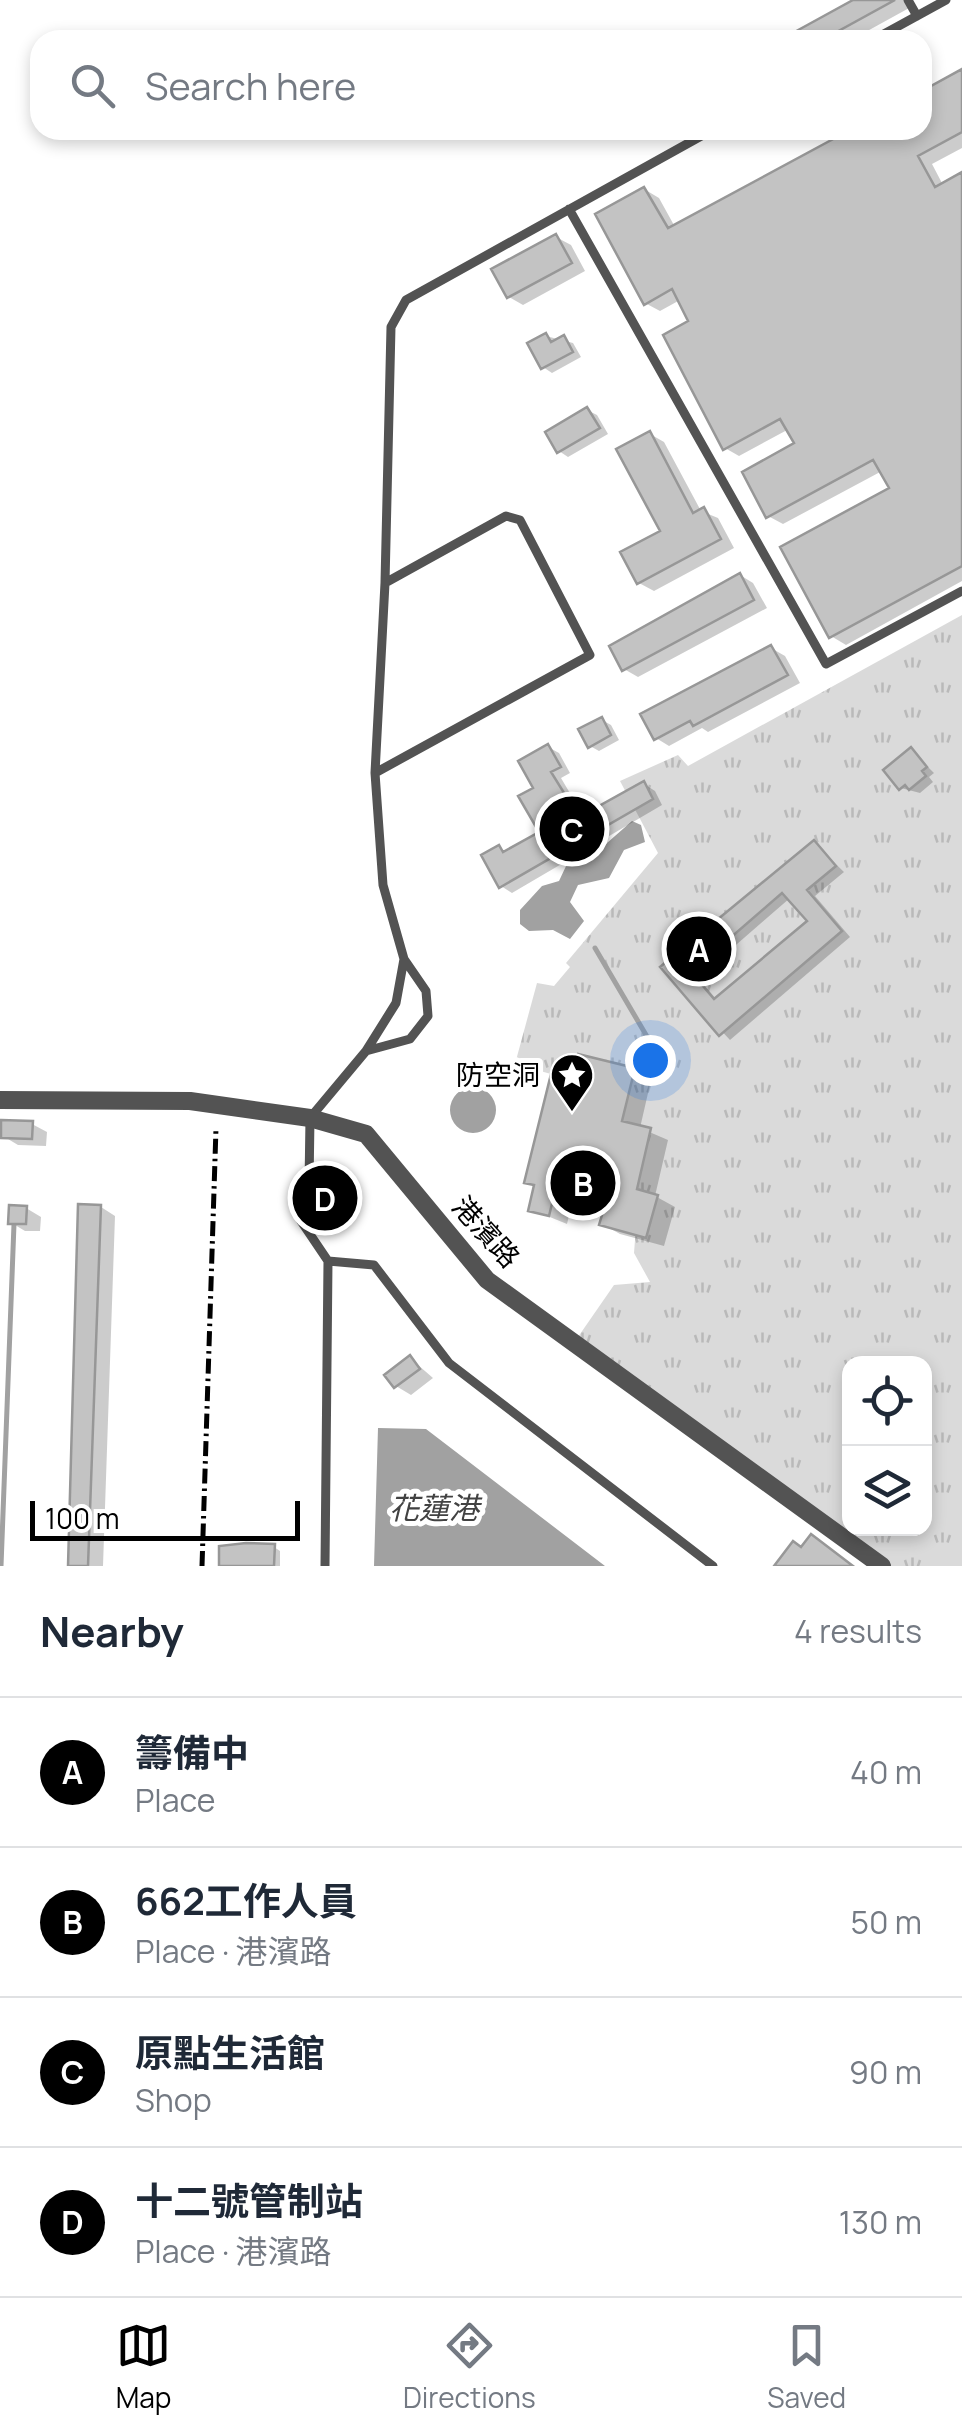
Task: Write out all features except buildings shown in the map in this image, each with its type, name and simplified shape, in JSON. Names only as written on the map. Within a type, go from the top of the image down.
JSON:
[{"type":"street","name":"港濱路","points":[[0,1100],[190,1101],[310,1118],[366,1134],[487,1280],[882,1566]]},
{"type":"lane","points":[[908,0],[917,16]]},
{"type":"lane","points":[[892,30],[946,0]]},
{"type":"lane","points":[[366,1052],[410,1039],[428,1016],[426,991],[404,959],[383,885],[374,773],[391,327],[406,300],[694,140]]},
{"type":"lane","points":[[569,210],[826,664],[962,592]]},
{"type":"lane","points":[[374,773],[590,655],[520,520],[506,516],[384,583]]},
{"type":"lane","points":[[325,1566],[328,1261],[301,1221],[309,1185],[310,1118],[366,1052],[396,1003],[404,959]]},
{"type":"lane","points":[[328,1261],[374,1265],[450,1363],[713,1566]]},
{"type":"green space","points":[[962,615],[962,1566],[882,1566],[842,1536],[932,1536],[932,1356],[842,1356],[842,1536],[578,1337],[614,1285],[650,1282],[634,1253],[637,1214],[605,1089],[515,1064],[537,983],[554,986],[570,967],[566,963],[658,853],[620,781],[678,755],[688,766]]},
{"type":"water","points":[[632,821],[641,825],[645,842],[624,850],[609,878],[578,885],[570,902],[584,921],[570,939],[553,930],[529,931],[520,924],[520,910],[542,886],[559,881],[567,864],[590,858]]},
{"type":"water","points":[[473,1087],[490,1093],[496,1110],[490,1127],[473,1133],[456,1127],[450,1110],[456,1093]]},
{"type":"water","name":"花蓮港","points":[[378,1428],[426,1429],[605,1566],[374,1566]]},
{"type":"waterway","points":[[595,948],[659,1057]]},
{"type":"waterway","points":[[1,1566],[14,1224]]},
{"type":"railway","points":[[202,1566],[216,1128]]},
{"type":"place","name":"原點生活館","points":[[572,829]]},
{"type":"place","name":"籌備中","points":[[699,949]]},
{"type":"place","name":"防空洞","points":[[572,1113]]},
{"type":"place","name":"662工作人員","points":[[583,1183]]},
{"type":"place","name":"十二號管制站","points":[[325,1198]]}]
